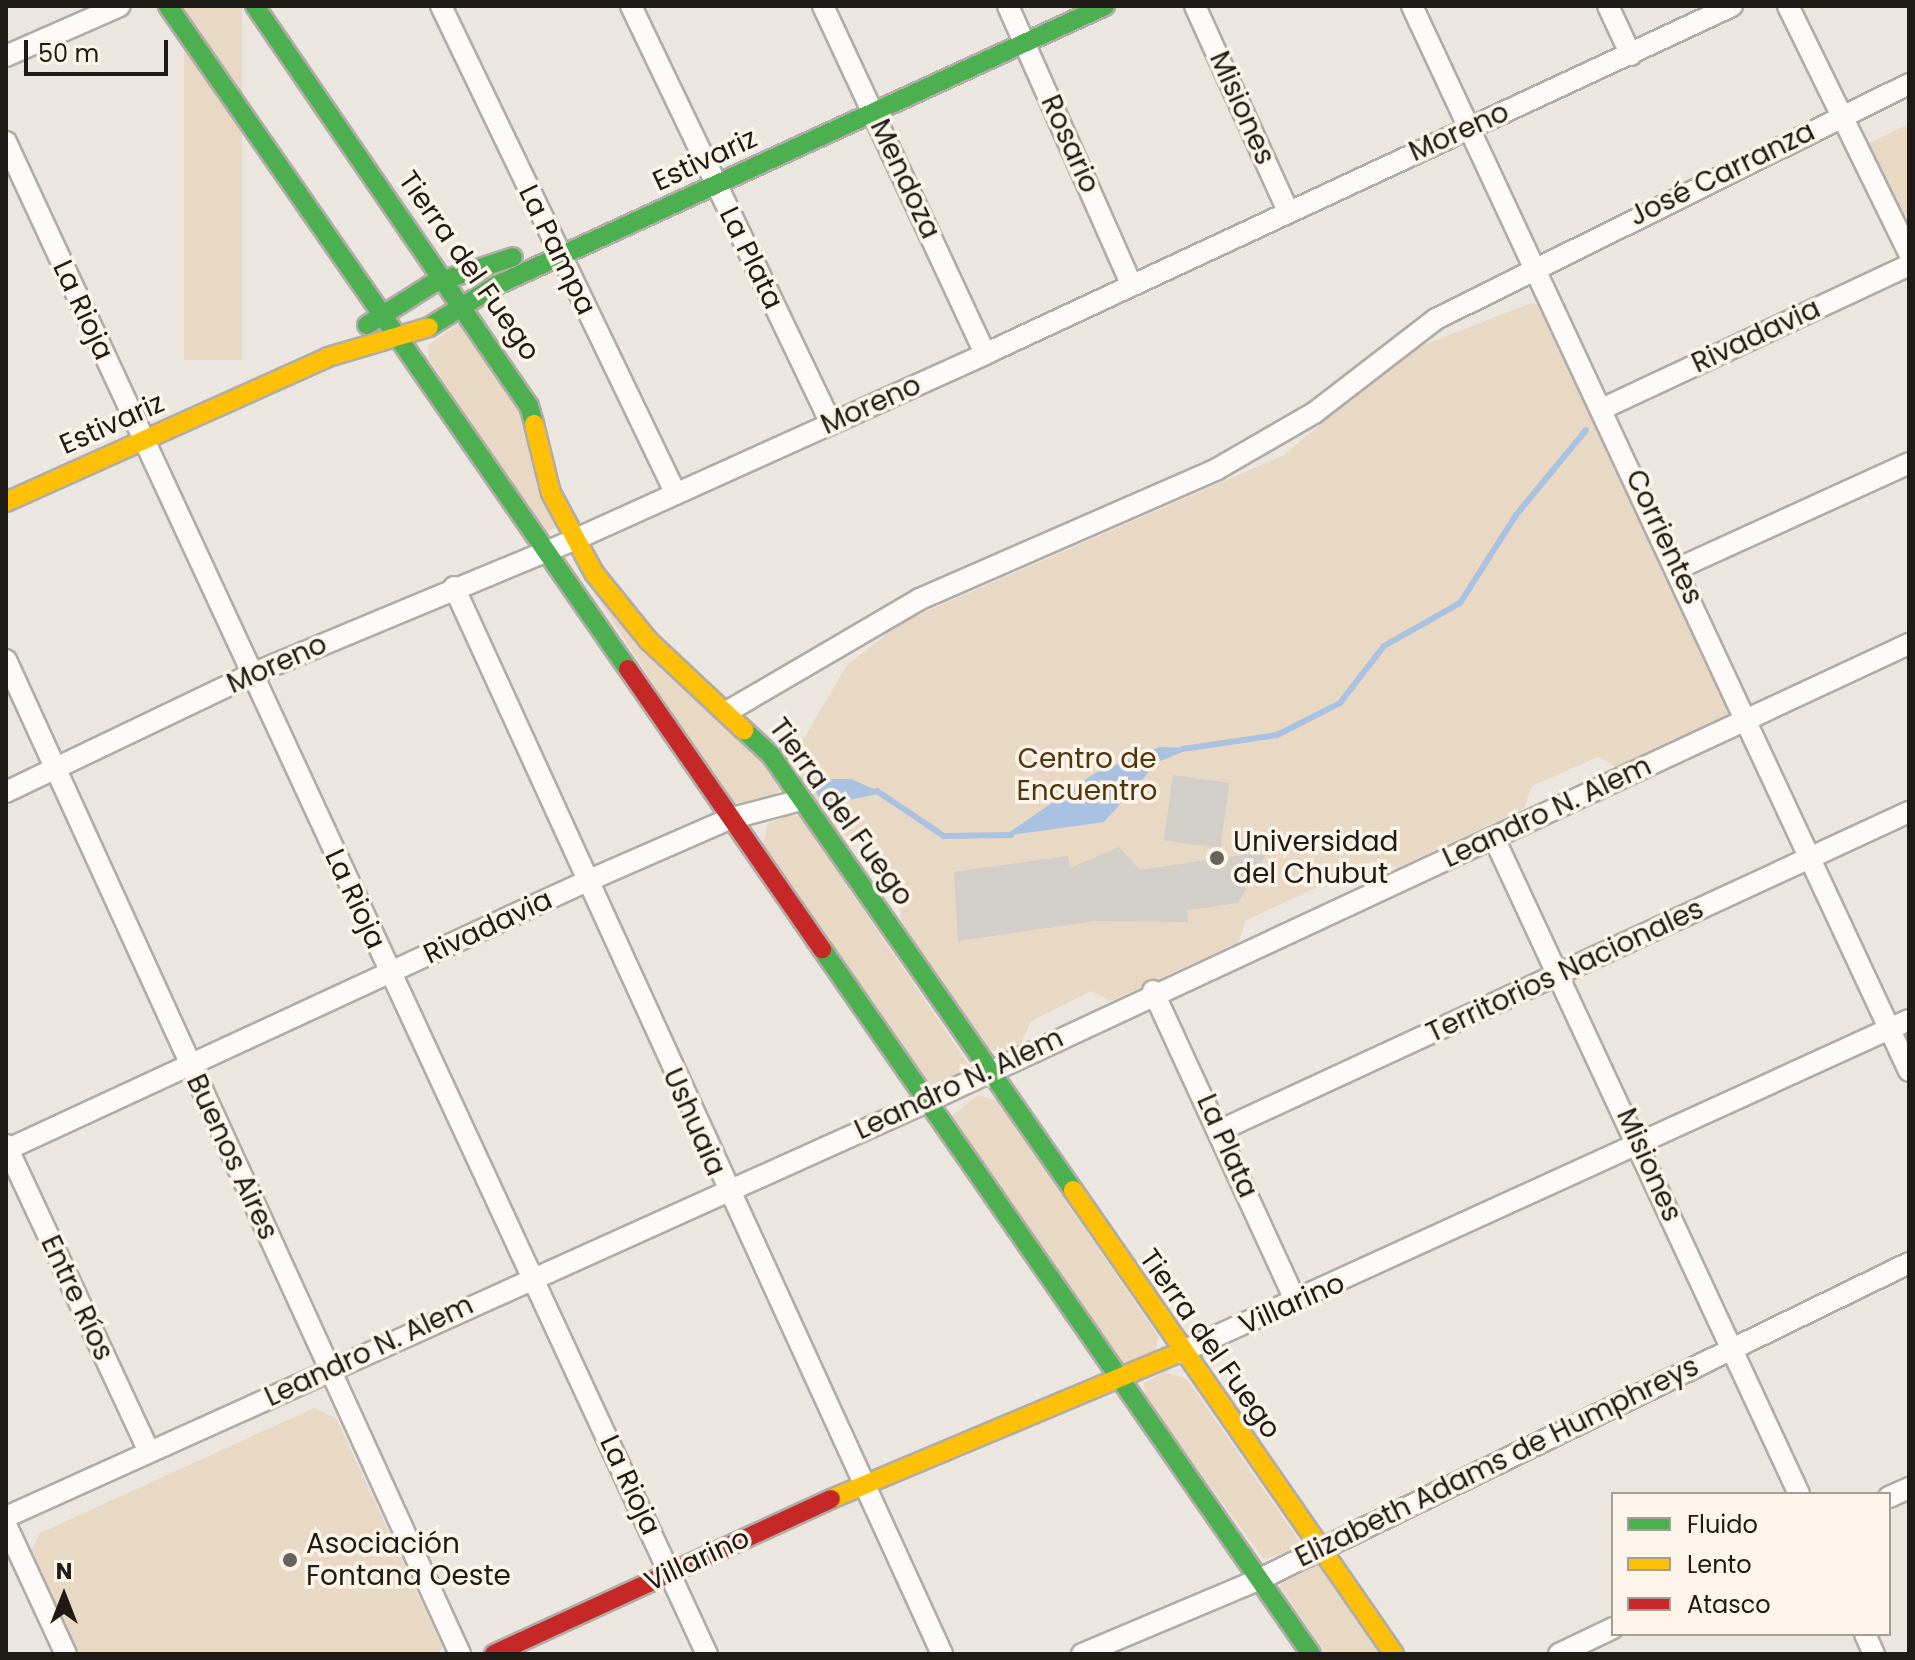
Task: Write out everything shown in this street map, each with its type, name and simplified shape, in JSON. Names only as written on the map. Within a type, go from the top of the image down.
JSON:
[{"type":"street","points":[[6,56],[120,6]]},
{"type":"street","points":[[168,6],[924,1103],[1311,1654]]},
{"type":"street","name":"Tierra del Fuego","points":[[255,6],[529,406],[551,493],[624,615],[730,710],[801,800],[1179,1353],[1322,1548],[1394,1654]]},
{"type":"street","name":"La Pampa","points":[[441,6],[675,492]]},
{"type":"street","name":"La Plata","points":[[631,6],[831,423]]},
{"type":"street","name":"Mendoza","points":[[823,6],[985,354]]},
{"type":"street","name":"Estivariz","points":[[328,357],[378,312],[445,281],[555,248],[870,104],[1016,25],[1058,6]]},
{"type":"street","name":"Estivariz","points":[[1016,25],[1105,6]]},
{"type":"street","name":"Misiones","points":[[1195,6],[1288,211]]},
{"type":"street","name":"Corrientes","points":[[1412,6],[1679,568],[1909,1071]]},
{"type":"street","points":[[1608,6],[1631,55]]},
{"type":"street","name":"Moreno","points":[[6,792],[52,767],[252,674],[541,549],[576,539],[985,354],[1131,283],[1732,6]]},
{"type":"street","points":[[1788,6],[1909,253]]},
{"type":"street","name":"Rosario","points":[[1016,25],[1131,283]]},
{"type":"street","name":"José Carranza","points":[[730,710],[920,599],[1229,463],[1314,413],[1436,319],[1524,279],[1536,266],[1909,84]]},
{"type":"street","name":"La Rioja","points":[[6,142],[707,1654]]},
{"type":"street","name":"Estivariz","points":[[6,502],[328,357],[398,341],[464,308],[555,248]]},
{"type":"street","name":"Rivadavia","points":[[1604,408],[1909,265]]},
{"type":"street","points":[[1679,568],[1909,463]]},
{"type":"street","name":"Ushuaia","points":[[454,587],[724,1188],[942,1654]]},
{"type":"street","name":"Leandro N. Alem","points":[[6,1517],[724,1188],[924,1103],[1153,991],[1494,838],[1909,644]]},
{"type":"street","name":"Buenos Aires","points":[[6,660],[52,767],[460,1654]]},
{"type":"street","name":"Rivadavia","points":[[7,1148],[585,882],[729,819],[801,800]]},
{"type":"street","name":"Territorios Nacionales","points":[[1221,1130],[1909,812]]},
{"type":"street","name":"Misiones","points":[[1494,838],[1562,973],[1798,1492]]},
{"type":"street","name":"La Plata","points":[[1153,991],[1221,1130],[1296,1302]]},
{"type":"street","name":"Villarino","points":[[494,1654],[863,1484],[1119,1380],[1296,1302],[1641,1146],[1909,1020]]},
{"type":"street","name":"Entre Ríos","points":[[7,1148],[149,1451]]},
{"type":"street","name":"Elizabeth Adams de Humphreys","points":[[1082,1654],[1260,1579],[1730,1347],[1909,1263]]},
{"type":"street","points":[[6,1525],[66,1654]]},
{"type":"street","points":[[1559,1654],[1611,1629]]},
{"type":"green space","points":[[184,6],[242,6],[242,360],[184,360]]},
{"type":"green space","points":[[1909,124],[1909,230],[1868,144]]},
{"type":"green space","name":"Centro de Encuentro","points":[[1531,303],[1542,307],[1729,708],[1727,720],[1619,768],[1598,757],[1532,786],[1524,808],[1398,868],[1373,861],[1245,921],[1239,942],[1111,1001],[1091,991],[1031,1021],[1020,1045],[1000,1055],[981,1043],[902,927],[897,879],[877,852],[838,832],[790,762],[847,665],[902,622],[1284,455],[1406,352]]},
{"type":"green space","points":[[459,324],[514,399],[556,527],[545,533],[429,359],[428,345]]},
{"type":"green space","points":[[577,567],[746,739],[780,790],[772,798],[748,809],[732,804]]},
{"type":"green space","points":[[789,815],[799,816],[969,1065],[964,1074],[930,1086],[763,843],[768,824]]},
{"type":"green space","points":[[978,1095],[997,1101],[1158,1336],[1156,1350],[1126,1368],[951,1117]]},
{"type":"green space","points":[[1165,1372],[1187,1379],[1300,1542],[1298,1549],[1264,1559],[1146,1399],[1144,1383]]},
{"type":"green space","points":[[314,1408],[336,1418],[442,1646],[439,1654],[76,1654],[30,1553],[40,1533]]},
{"type":"green space","points":[[1318,1563],[1383,1654],[1326,1654],[1280,1586],[1280,1580]]},
{"type":"water","points":[[1160,747],[1192,748],[1158,762],[1104,822],[1004,836],[1095,773]]},
{"type":"water","points":[[806,779],[851,779],[883,793],[825,805]]},
{"type":"building","points":[[1173,775],[1229,783],[1220,848],[1164,840]]},
{"type":"building","name":"Universidad del Chubut","points":[[1119,847],[1140,870],[1268,851],[1238,903],[1187,910],[1188,922],[1096,921],[958,941],[954,872],[1068,856],[1070,868]]},
{"type":"waterway","points":[[1183,749],[1277,735],[1340,703],[1384,646],[1460,603],[1516,515],[1586,430]]},
{"type":"waterway","points":[[877,791],[944,836],[1011,835]]},
{"type":"traffic: fast","points":[[168,6],[628,669]]},
{"type":"traffic: fast","points":[[255,6],[529,406],[534,424]]},
{"type":"traffic: fast","points":[[429,327],[497,285],[1105,6]]},
{"type":"traffic: fast","points":[[367,325],[432,284],[513,257]]},
{"type":"traffic: fast","points":[[744,730],[771,755],[1073,1190]]},
{"type":"traffic: fast","points":[[822,949],[1311,1654]]},
{"type":"traffic: slow","points":[[6,502],[328,357],[429,327]]},
{"type":"traffic: slow","points":[[534,424],[551,493],[594,573],[648,640],[744,730]]},
{"type":"traffic: slow","points":[[1073,1190],[1394,1654]]},
{"type":"traffic: slow","points":[[831,1499],[1179,1353]]},
{"type":"traffic: jam","points":[[628,669],[822,949]]},
{"type":"traffic: jam","points":[[494,1654],[831,1499]]},
{"type":"place","name":"Universidad del Chubut","points":[[1217,858]]},
{"type":"place","name":"Asociación Fontana Oeste","points":[[290,1560]]}]
